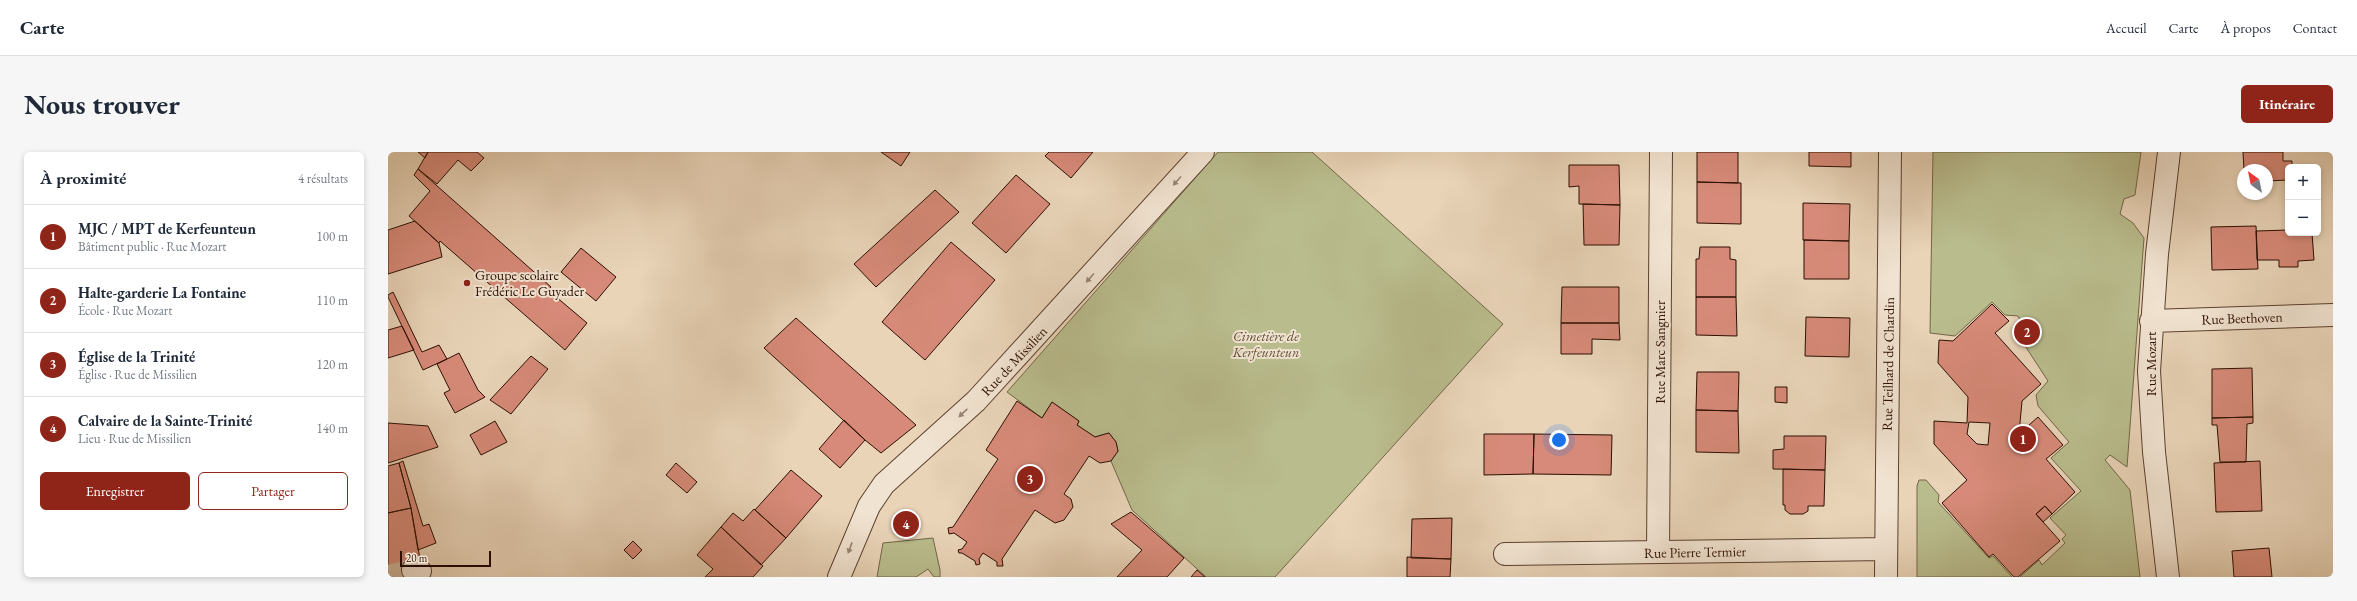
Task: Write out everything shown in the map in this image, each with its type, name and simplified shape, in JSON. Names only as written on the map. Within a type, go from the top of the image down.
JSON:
[{"type":"street","name":"Rue de Missilien","points":[[839,577],[868,506],[884,484],[976,401],[1203,152]]},
{"type":"street","name":"Rue Marc Sangnier","points":[[1658,552],[1661,152]]},
{"type":"street","name":"Rue Teilhard de Chardin","points":[[1886,577],[1890,152]]},
{"type":"street","name":"Rue Mozart","points":[[2168,577],[2152,422],[2149,371],[2151,322],[2169,152]]},
{"type":"street","name":"Rue Beethoven","points":[[2151,322],[2333,315]]},
{"type":"street","name":"Rue Pierre Termier","points":[[1505,554],[1886,549]]},
{"type":"green space","name":"Cimetière de Kerfeunteun","points":[[1218,152],[1312,152],[1503,324],[1275,577],[1206,577],[1132,510],[1111,461],[1118,451],[1116,442],[1109,433],[1095,437],[1077,425],[1079,421],[1052,402],[1042,418],[1007,392]]},
{"type":"green space","points":[[1933,152],[2141,152],[2135,195],[2124,199],[2120,214],[2133,223],[2144,238],[2127,467],[2110,455],[2105,460],[2130,490],[2140,577],[2020,577],[2039,560],[2042,565],[2065,543],[2062,539],[2066,535],[2050,518],[2081,491],[2051,458],[2069,442],[2038,406],[2036,395],[2048,381],[2018,335],[2021,322],[2018,316],[2005,315],[1992,302],[1955,336],[1930,333]]},
{"type":"green space","points":[[1919,480],[1926,480],[1939,495],[1938,502],[1989,558],[1993,556],[2012,577],[1917,577],[1917,486]]},
{"type":"green space","points":[[933,538],[940,570],[940,577],[934,577],[928,569],[916,577],[877,577],[883,543]]},
{"type":"building","points":[[418,152],[428,152],[425,158]]},
{"type":"building","points":[[428,152],[477,152],[484,158],[471,171],[458,160],[437,184],[418,169]]},
{"type":"building","points":[[881,152],[910,152],[901,166]]},
{"type":"building","points":[[1049,152],[1093,152],[1071,178],[1045,156]]},
{"type":"building","points":[[1697,152],[1738,152],[1738,183],[1697,182]]},
{"type":"building","points":[[1809,152],[1851,152],[1851,167],[1809,166]]},
{"type":"building","points":[[2243,152],[2283,152],[2283,161],[2292,161],[2292,164],[2285,164],[2285,180],[2273,181],[2273,164],[2244,164]]},
{"type":"building","points":[[1569,165],[1619,165],[1620,205],[1579,204],[1579,186],[1569,187]]},
{"type":"building","points":[[418,169],[551,287],[548,290],[587,323],[565,350],[440,241],[439,243],[409,216],[430,191],[414,175]]},
{"type":"building","points":[[1016,175],[1050,204],[1006,253],[972,223]]},
{"type":"building","points":[[1697,182],[1741,183],[1741,224],[1697,223]]},
{"type":"building","points":[[935,190],[959,212],[876,287],[854,264]]},
{"type":"building","points":[[1803,203],[1850,204],[1849,241],[1803,240]]},
{"type":"building","points":[[1583,204],[1620,205],[1619,245],[1584,245]]},
{"type":"building","points":[[415,221],[439,243],[442,257],[388,274],[388,230]]},
{"type":"building","points":[[2256,226],[2258,269],[2212,270],[2211,227]]},
{"type":"building","points":[[2285,230],[2285,236],[2312,236],[2314,260],[2298,261],[2298,267],[2279,267],[2279,260],[2257,260],[2256,231]]},
{"type":"building","points":[[1804,240],[1849,241],[1849,279],[1804,279]]},
{"type":"building","points":[[951,242],[995,280],[925,360],[882,322]]},
{"type":"building","points":[[1700,247],[1730,247],[1730,259],[1736,260],[1736,297],[1696,297],[1696,259],[1699,259]]},
{"type":"building","points":[[581,248],[616,277],[596,301],[561,272]]},
{"type":"building","points":[[1562,287],[1619,287],[1619,323],[1561,323]]},
{"type":"building","points":[[393,292],[422,352],[439,345],[447,359],[423,370],[388,297],[388,295]]},
{"type":"building","points":[[1696,297],[1736,297],[1737,336],[1696,335]]},
{"type":"building","points":[[1992,304],[2009,321],[1995,333],[2041,384],[2022,401],[2019,434],[2038,417],[2063,445],[2046,459],[2075,492],[2052,514],[2045,506],[2036,514],[2060,541],[2018,577],[2014,577],[1993,554],[1989,557],[1942,503],[1967,480],[1934,444],[1934,421],[1967,423],[1968,397],[1938,363],[1939,340],[1953,341]],"holes":[[[1969,422],[1990,423],[1988,445],[1977,444],[1967,434]]]},
{"type":"building","points":[[1806,317],[1850,318],[1849,357],[1805,356]]},
{"type":"building","points":[[796,318],[916,425],[881,453],[865,440],[764,348]]},
{"type":"building","points":[[1561,323],[1619,323],[1620,340],[1592,339],[1592,354],[1561,354]]},
{"type":"building","points":[[402,326],[414,350],[388,358],[388,330]]},
{"type":"building","points":[[459,353],[478,390],[485,397],[455,413],[444,393],[450,390],[437,364]]},
{"type":"building","points":[[531,356],[548,369],[511,414],[490,400]]},
{"type":"building","points":[[2252,368],[2253,417],[2212,418],[2212,369]]},
{"type":"building","points":[[1697,372],[1739,372],[1738,411],[1696,410]]},
{"type":"building","points":[[1775,387],[1787,387],[1787,403],[1775,402]]},
{"type":"building","points":[[1017,401],[1042,418],[1052,402],[1079,421],[1077,425],[1095,437],[1109,433],[1116,442],[1118,451],[1111,461],[1100,463],[1089,456],[1064,494],[1071,499],[1073,507],[1064,520],[1055,523],[1035,510],[1002,559],[1003,566],[997,566],[997,562],[983,553],[979,559],[980,564],[976,565],[975,561],[962,553],[959,553],[958,550],[962,549],[967,542],[954,533],[949,534],[948,528],[953,527],[998,459],[986,450]]},
{"type":"building","points":[[1696,410],[1738,411],[1739,453],[1696,452]]},
{"type":"building","points":[[2253,417],[2253,423],[2247,424],[2246,462],[2220,462],[2217,425],[2212,425],[2212,418]]},
{"type":"building","points":[[844,420],[865,440],[840,468],[819,449]]},
{"type":"building","points":[[495,421],[507,442],[481,455],[470,435]]},
{"type":"building","points":[[388,423],[428,426],[438,447],[388,463]]},
{"type":"building","points":[[1484,434],[1534,434],[1533,474],[1484,475]]},
{"type":"building","points":[[1534,434],[1612,435],[1611,475],[1533,474]]},
{"type":"building","points":[[1784,436],[1826,436],[1825,470],[1773,469],[1773,450],[1784,449]]},
{"type":"building","points":[[403,461],[423,526],[429,524],[436,543],[418,550],[411,508],[399,463]]},
{"type":"building","points":[[2260,461],[2262,511],[2216,512],[2214,463]]},
{"type":"building","points":[[399,463],[411,508],[388,513],[388,466]]},
{"type":"building","points":[[676,463],[697,482],[687,493],[666,475]]},
{"type":"building","points":[[1783,469],[1825,470],[1824,506],[1808,506],[1808,511],[1803,514],[1790,514],[1785,510],[1785,505],[1783,505]]},
{"type":"building","points":[[791,470],[822,496],[786,538],[755,510]]},
{"type":"building","points":[[2045,506],[2052,514],[2043,522],[2036,514]]},
{"type":"building","points":[[411,508],[420,559],[388,567],[388,513]]},
{"type":"building","points":[[754,509],[786,538],[761,565],[721,527],[733,513],[743,521]]},
{"type":"building","points":[[1131,512],[1184,558],[1167,577],[1117,577],[1142,550],[1111,524]]},
{"type":"building","points":[[1452,518],[1451,559],[1411,558],[1412,519]]},
{"type":"building","points":[[721,527],[763,566],[753,577],[705,577],[713,569],[697,555]]},
{"type":"building","points":[[633,541],[642,550],[633,559],[624,550]]},
{"type":"building","points":[[2269,548],[2272,577],[2234,577],[2232,551]]},
{"type":"building","points":[[1407,557],[1451,559],[1450,577],[1407,577]]},
{"type":"building","points":[[420,559],[421,565],[414,574],[388,577],[388,567]]},
{"type":"building","points":[[1197,570],[1205,577],[1191,577]]},
{"type":"tunnel","points":[[388,576],[413,570]]},
{"type":"place","name":"Groupe scolaire Frédéric Le Guyader","points":[[467,283]]},
{"type":"place","name":"Halte-garderie La Fontaine","points":[[2027,332]]},
{"type":"place","name":"MJC / MPT de Kerfeunteun","points":[[2023,439]]},
{"type":"place","name":"Église de la Trinité","points":[[1030,479]]},
{"type":"place","name":"Calvaire de la Sainte-Trinité","points":[[906,524]]}]
